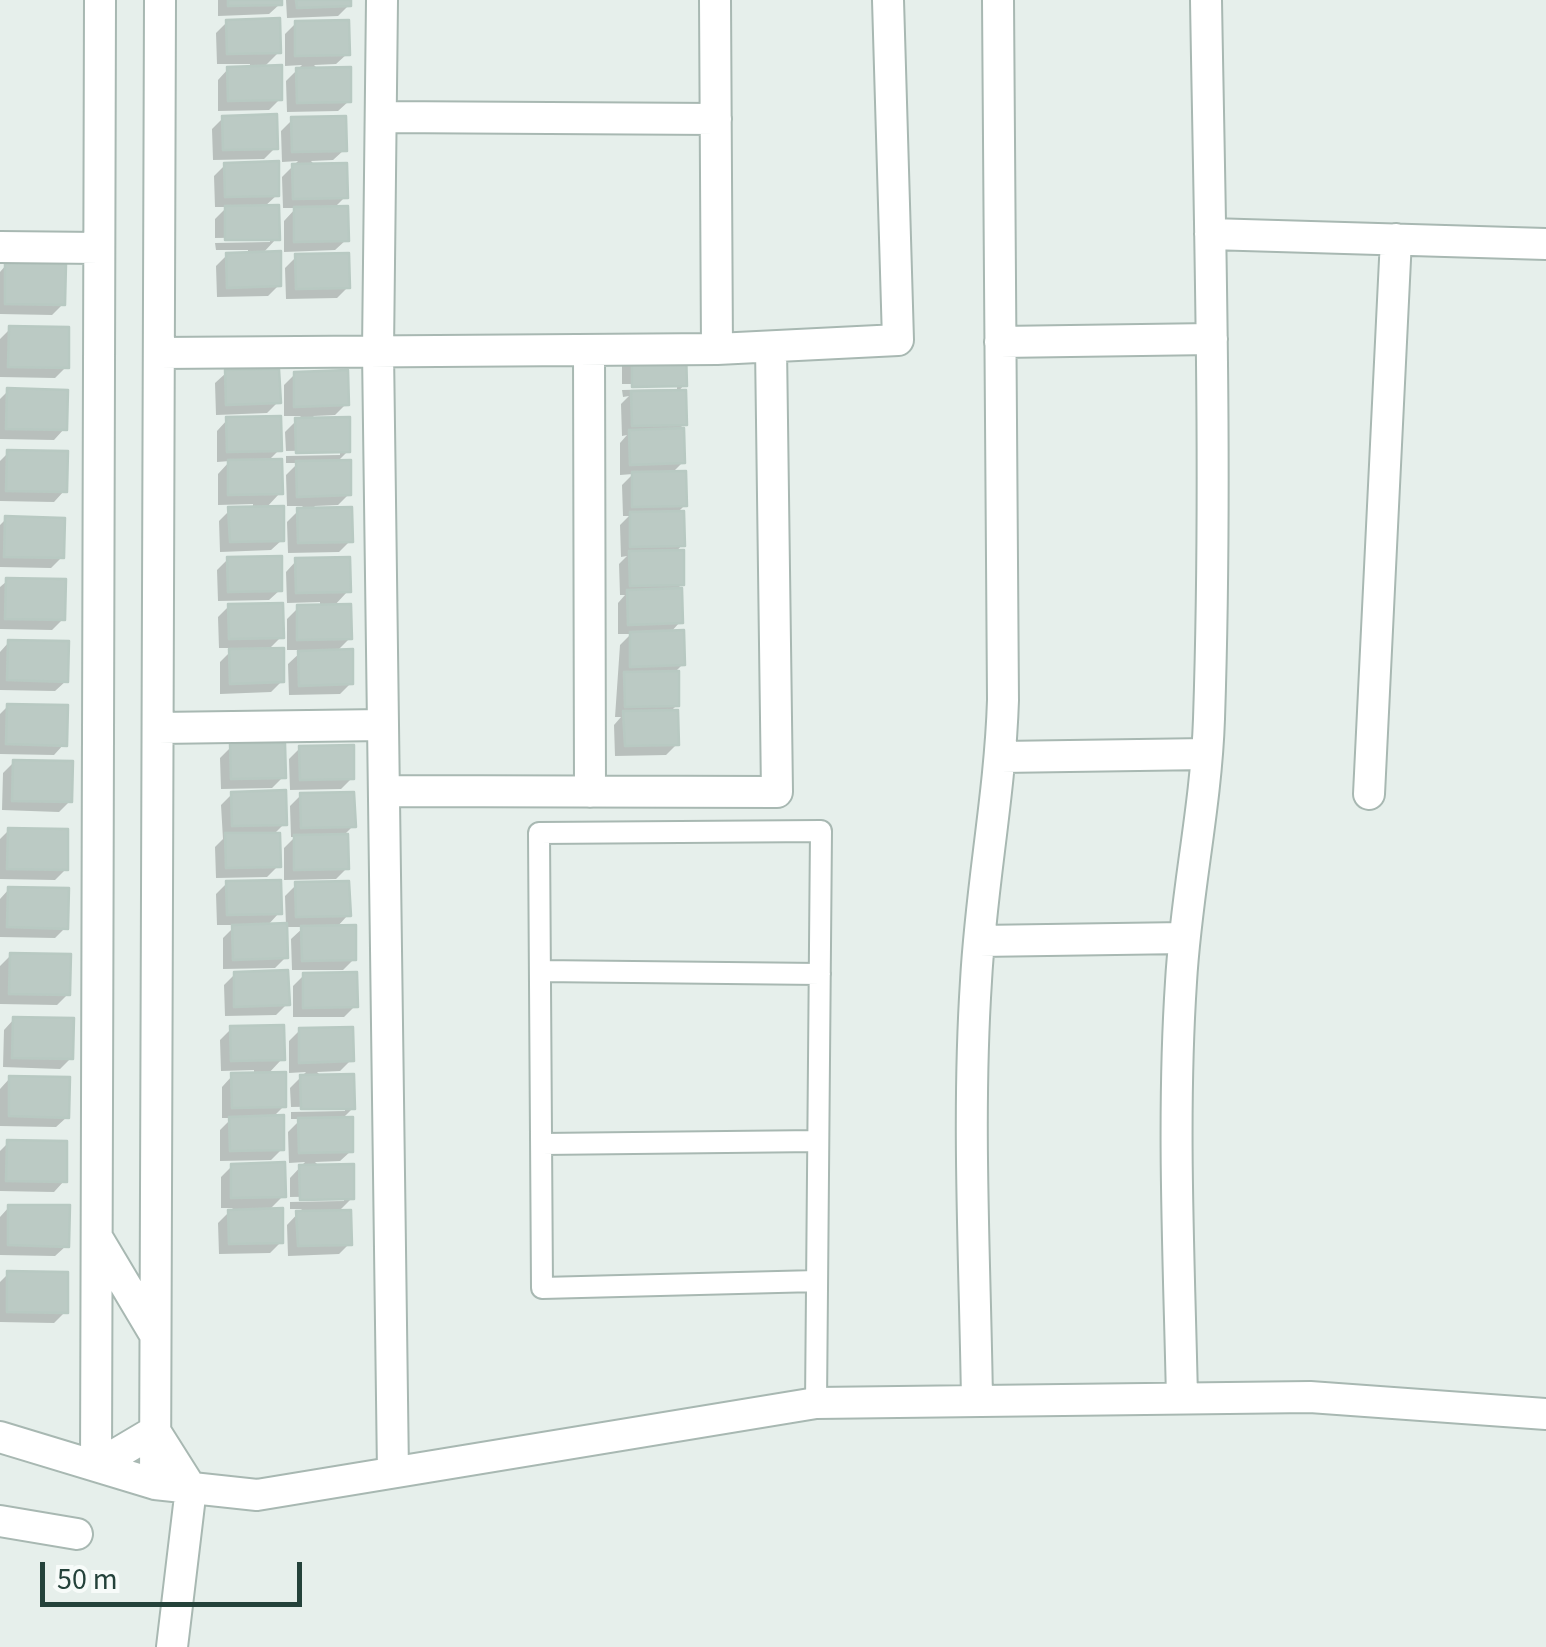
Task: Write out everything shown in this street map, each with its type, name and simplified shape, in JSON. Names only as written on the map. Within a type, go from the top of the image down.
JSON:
[{"type":"street","points":[[96,1466],[100,0]]},
{"type":"street","points":[[155,1484],[160,0]]},
{"type":"street","points":[[382,0],[378,351],[392,1472]]},
{"type":"street","points":[[715,0],[718,349]]},
{"type":"street","points":[[159,353],[718,349],[898,340],[888,0]]},
{"type":"street","points":[[977,1400],[973,1138],[979,941],[1001,756],[998,0]]},
{"type":"street","points":[[1182,1398],[1184,938],[1205,801],[1208,754],[1212,339],[1206,0]]},
{"type":"street","points":[[383,117],[716,118]]},
{"type":"street","points":[[1210,234],[1546,244]]},
{"type":"street","points":[[1369,794],[1396,239]]},
{"type":"street","points":[[0,247],[99,248]]},
{"type":"street","points":[[1000,342],[1212,339]]},
{"type":"street","points":[[384,791],[778,792],[771,347]]},
{"type":"street","points":[[589,350],[590,792]]},
{"type":"street","points":[[158,728],[383,726]]},
{"type":"street","points":[[1001,756],[1208,754]]},
{"type":"street","points":[[979,941],[1184,938]]},
{"type":"street","points":[[96,1237],[156,1335]]},
{"type":"street","points":[[0,1437],[155,1484],[257,1495],[816,1403],[1310,1397],[1546,1414]]},
{"type":"street","points":[[96,1466],[155,1430]]},
{"type":"street","points":[[155,1430],[191,1488],[172,1647]]},
{"type":"street","points":[[0,1521],[78,1534]]},
{"type":"lane","points":[[816,1403],[821,831],[539,833],[542,1288],[817,1281]]},
{"type":"lane","points":[[540,971],[820,974]]},
{"type":"lane","points":[[542,1144],[818,1141]]},
{"type":"building","points":[[228,0],[282,0],[282,5],[228,6]]},
{"type":"building","points":[[296,0],[351,0],[351,6],[297,8]]},
{"type":"building","points":[[280,18],[281,53],[227,54],[226,20]]},
{"type":"building","points":[[349,20],[350,55],[295,56],[295,21]]},
{"type":"building","points":[[282,65],[282,100],[228,101],[227,67]]},
{"type":"building","points":[[351,67],[351,102],[297,103],[296,68]]},
{"type":"building","points":[[277,114],[278,149],[223,150],[222,116]]},
{"type":"building","points":[[346,116],[347,151],[292,152],[291,117]]},
{"type":"building","points":[[279,161],[279,196],[225,197],[224,163]]},
{"type":"building","points":[[347,163],[348,198],[293,199],[292,164]]},
{"type":"building","points":[[279,205],[280,240],[225,240],[225,206]]},
{"type":"building","points":[[348,206],[349,241],[294,242],[294,207]]},
{"type":"building","points":[[281,251],[281,286],[227,288],[226,253]]},
{"type":"building","points":[[349,253],[350,288],[296,289],[295,254]]},
{"type":"building","points":[[5,263],[66,264],[65,305],[5,304]]},
{"type":"building","points":[[9,326],[69,327],[69,368],[8,367]]},
{"type":"building","points":[[686,351],[687,386],[632,387],[632,352]]},
{"type":"building","points":[[279,369],[281,403],[226,405],[225,370]]},
{"type":"building","points":[[348,370],[349,405],[294,407],[294,372]]},
{"type":"building","points":[[7,388],[68,390],[67,430],[6,429]]},
{"type":"building","points":[[686,390],[687,425],[632,426],[631,391]]},
{"type":"building","points":[[281,416],[282,451],[227,452],[226,417]]},
{"type":"building","points":[[350,417],[350,452],[296,453],[295,418]]},
{"type":"building","points":[[684,428],[685,463],[630,465],[629,430]]},
{"type":"building","points":[[7,450],[68,451],[67,492],[6,491]]},
{"type":"building","points":[[282,459],[283,494],[228,495],[228,460]]},
{"type":"building","points":[[351,460],[351,495],[297,497],[296,461]]},
{"type":"building","points":[[686,471],[687,506],[632,507],[632,472]]},
{"type":"building","points":[[284,506],[284,541],[230,542],[228,507]]},
{"type":"building","points":[[352,507],[353,542],[298,543],[297,508]]},
{"type":"building","points":[[684,511],[685,546],[630,547],[630,512]]},
{"type":"building","points":[[5,516],[65,518],[64,558],[4,557]]},
{"type":"building","points":[[684,550],[684,585],[630,586],[629,551]]},
{"type":"building","points":[[282,556],[282,591],[228,592],[227,557]]},
{"type":"building","points":[[350,557],[351,592],[296,593],[295,558]]},
{"type":"building","points":[[6,578],[66,579],[65,620],[5,619]]},
{"type":"building","points":[[682,588],[683,623],[628,625],[627,590]]},
{"type":"building","points":[[283,603],[284,638],[229,639],[228,604]]},
{"type":"building","points":[[351,604],[352,639],[297,640],[297,605]]},
{"type":"building","points":[[684,630],[685,665],[630,667],[630,632]]},
{"type":"building","points":[[8,640],[69,641],[68,682],[7,680]]},
{"type":"building","points":[[284,648],[284,682],[230,684],[229,649]]},
{"type":"building","points":[[353,649],[353,684],[299,686],[298,651]]},
{"type":"building","points":[[679,671],[679,706],[625,707],[624,672]]},
{"type":"building","points":[[7,704],[68,705],[67,746],[6,744]]},
{"type":"building","points":[[678,710],[679,745],[625,746],[623,711]]},
{"type":"building","points":[[285,743],[286,778],[231,779],[230,744]]},
{"type":"building","points":[[354,745],[354,779],[300,780],[299,746]]},
{"type":"building","points":[[13,760],[73,761],[72,802],[12,801]]},
{"type":"building","points":[[286,790],[287,825],[232,826],[231,792]]},
{"type":"building","points":[[354,792],[356,827],[301,828],[300,793]]},
{"type":"building","points":[[8,828],[68,829],[68,870],[7,869]]},
{"type":"building","points":[[225,833],[280,833],[281,867],[226,868]]},
{"type":"building","points":[[348,834],[349,869],[294,870],[294,835]]},
{"type":"building","points":[[281,880],[282,914],[227,915],[226,881]]},
{"type":"building","points":[[349,881],[351,916],[296,917],[295,882]]},
{"type":"building","points":[[8,887],[69,888],[68,929],[7,927]]},
{"type":"building","points":[[287,923],[288,958],[233,960],[232,925]]},
{"type":"building","points":[[356,925],[356,960],[302,961],[301,926]]},
{"type":"building","points":[[10,953],[71,954],[70,995],[9,994]]},
{"type":"building","points":[[288,970],[290,1005],[234,1007],[234,972]]},
{"type":"building","points":[[357,972],[358,1007],[303,1008],[303,973]]},
{"type":"building","points":[[13,1017],[74,1018],[73,1059],[12,1058]]},
{"type":"building","points":[[284,1025],[285,1060],[231,1061],[230,1026]]},
{"type":"building","points":[[353,1027],[354,1061],[299,1063],[299,1028]]},
{"type":"building","points":[[286,1072],[286,1107],[232,1108],[231,1073]]},
{"type":"building","points":[[354,1074],[355,1109],[301,1109],[300,1075]]},
{"type":"building","points":[[9,1076],[70,1077],[69,1118],[9,1116]]},
{"type":"building","points":[[284,1115],[284,1150],[230,1151],[229,1117]]},
{"type":"building","points":[[353,1117],[353,1152],[299,1153],[298,1118]]},
{"type":"building","points":[[7,1140],[67,1141],[67,1182],[6,1181]]},
{"type":"building","points":[[285,1162],[286,1197],[231,1198],[231,1164]]},
{"type":"building","points":[[354,1164],[354,1199],[300,1200],[299,1165]]},
{"type":"building","points":[[8,1205],[70,1205],[69,1247],[8,1245]]},
{"type":"building","points":[[283,1208],[283,1243],[229,1244],[228,1210]]},
{"type":"building","points":[[351,1210],[352,1245],[298,1246],[296,1211]]},
{"type":"building","points":[[7,1271],[68,1272],[68,1313],[7,1312]]}]
